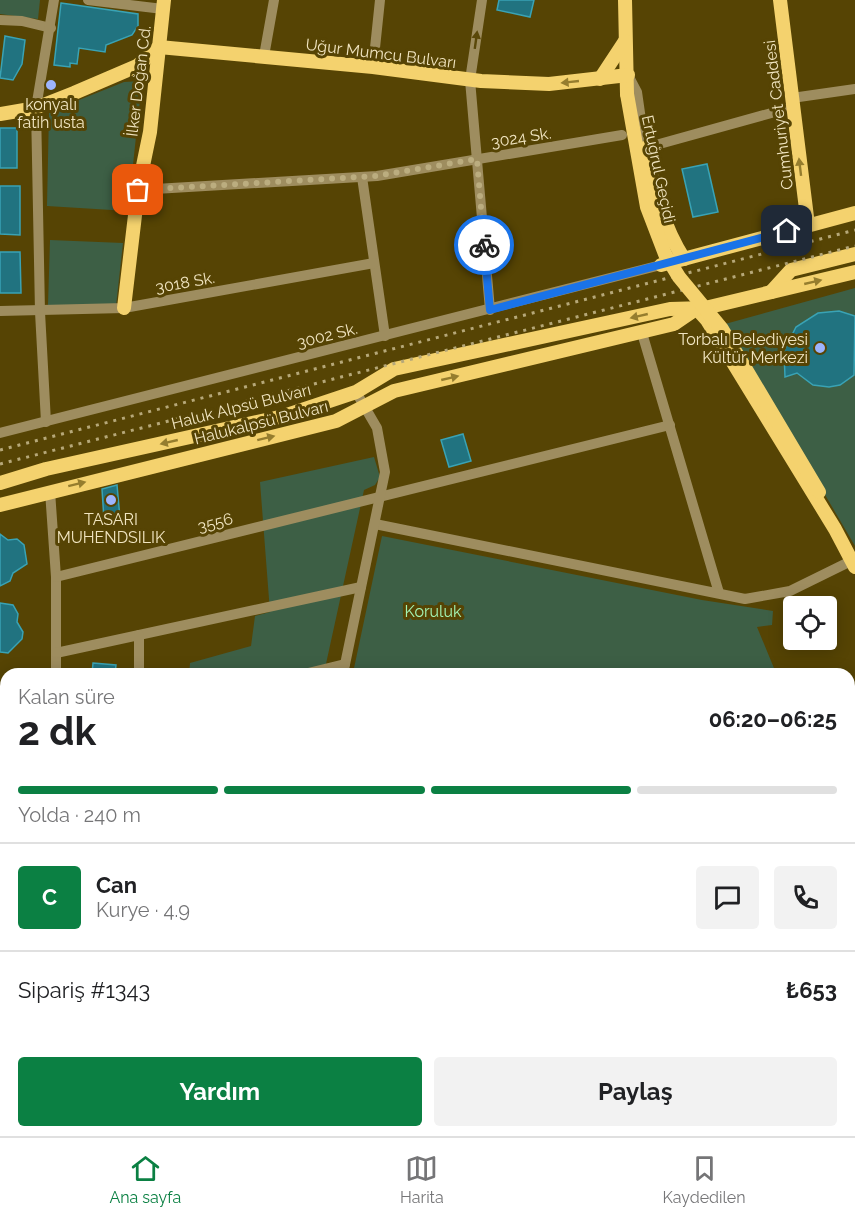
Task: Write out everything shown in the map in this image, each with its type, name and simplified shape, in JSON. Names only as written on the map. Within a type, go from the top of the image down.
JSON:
[{"type":"main road","name":"Ertuğrul Geçidi","points":[[625,0],[627,94],[647,207],[665,254],[679,277],[722,329],[819,492],[835,529]]},
{"type":"main road","name":"Cumhuriyet Caddesi","points":[[780,0],[808,225]]},
{"type":"main road","name":"İlker Doğan Cd.","points":[[124,309],[138,190],[150,132],[164,4]]},
{"type":"main road","points":[[600,79],[625,41]]},
{"type":"main road","name":"Uğur Mumcu Bulvarı","points":[[159,46],[372,67],[470,80],[549,84],[628,75]]},
{"type":"main road","points":[[0,114],[36,108],[137,66],[159,46]]},
{"type":"main road","points":[[645,148],[660,211],[667,230],[684,259]]},
{"type":"main road","points":[[661,265],[855,213]]},
{"type":"main road","points":[[771,292],[791,270],[855,254]]},
{"type":"main road","points":[[852,557],[706,320],[697,309],[855,272]]},
{"type":"main road","name":"Haluk Alpsü Bulvarı","points":[[0,483],[46,469],[284,416],[356,392],[394,369],[670,309],[697,309]]},
{"type":"main road","name":"Halukalpsü Bulvarı","points":[[0,505],[336,421],[394,391],[642,333],[674,324],[697,309]]},
{"type":"street","points":[[46,422],[40,312],[36,108],[54,0]]},
{"type":"street","points":[[88,0],[164,4]]},
{"type":"street","points":[[264,56],[274,0]]},
{"type":"street","points":[[372,67],[381,0]]},
{"type":"street","points":[[482,0],[470,80],[490,310]]},
{"type":"street","points":[[0,20],[22,21],[51,28]]},
{"type":"street","points":[[628,75],[637,92],[645,148],[793,102],[855,89]]},
{"type":"street","name":"3024 Sk.","points":[[138,190],[362,177],[622,135]]},
{"type":"street","points":[[362,177],[385,336]]},
{"type":"street","name":"3018 Sk.","points":[[0,311],[124,309],[374,263]]},
{"type":"street","name":"3002 Sk.","points":[[0,433],[661,265]]},
{"type":"street","points":[[642,333],[719,593]]},
{"type":"street","points":[[344,668],[385,472],[377,428],[356,392]]},
{"type":"street","name":"3556","points":[[56,577],[670,424]]},
{"type":"street","points":[[50,491],[56,577],[56,668]]},
{"type":"street","points":[[375,524],[745,599],[790,591],[852,557]]},
{"type":"street","points":[[56,653],[361,587]]},
{"type":"street","points":[[139,635],[139,668]]},
{"type":"green space","points":[[0,0],[40,0],[38,19],[0,14]]},
{"type":"green space","points":[[142,81],[128,211],[47,206],[49,112],[124,82]]},
{"type":"green space","points":[[50,240],[123,243],[116,306],[48,305]]},
{"type":"green space","points":[[855,288],[855,546],[725,324]]},
{"type":"green space","points":[[374,457],[380,477],[375,485],[364,490],[325,668],[190,668],[190,663],[251,646],[255,616],[270,612],[260,482]]},
{"type":"green space","name":"Koruluk","points":[[382,536],[702,600],[773,611],[772,625],[757,627],[774,668],[354,668]]},
{"type":"building","points":[[499,0],[534,0],[530,17],[497,10]]},
{"type":"building","points":[[61,3],[138,14],[138,26],[132,35],[106,45],[105,52],[79,48],[77,64],[70,63],[70,67],[54,65]]},
{"type":"building","points":[[5,36],[25,40],[22,64],[13,80],[0,78]]},
{"type":"building","points":[[0,128],[17,128],[17,168],[0,168]]},
{"type":"building","points":[[707,164],[718,212],[693,217],[682,169]]},
{"type":"building","points":[[0,186],[20,186],[20,235],[0,234]]},
{"type":"building","points":[[0,252],[20,252],[21,293],[0,293]]},
{"type":"building","name":"Torbalı Belediyesi Kültür Merkezi","points":[[839,311],[855,316],[854,375],[840,385],[829,387],[813,385],[797,373],[785,377],[784,351],[796,327],[818,313]]},
{"type":"building","points":[[463,434],[471,461],[449,467],[441,440]]},
{"type":"building","name":"TASARI MUHENDSILIK","points":[[117,485],[120,518],[104,520],[102,489]]},
{"type":"building","points":[[0,534],[8,540],[17,539],[24,545],[27,564],[13,573],[10,581],[0,586]]},
{"type":"building","points":[[0,603],[13,605],[18,614],[17,622],[23,632],[22,639],[8,653],[0,652]]},
{"type":"building","points":[[93,663],[116,665],[116,668],[93,668]]},
{"type":"railway","points":[[0,450],[855,230]]},
{"type":"railway","points":[[0,464],[855,246]]},
{"type":"way so far","points":[[138,190],[376,176],[477,159],[484,245]]},
{"type":"place","name":"konyalı fatih usta","points":[[51,85]]},
{"type":"place","name":"Torbalı Belediyesi Kültür Merkezi","points":[[820,348]]},
{"type":"place","name":"TASARI MUHENDSILIK","points":[[111,500]]},
{"type":"route","points":[[484,245],[490,310],[787,231]]}]
